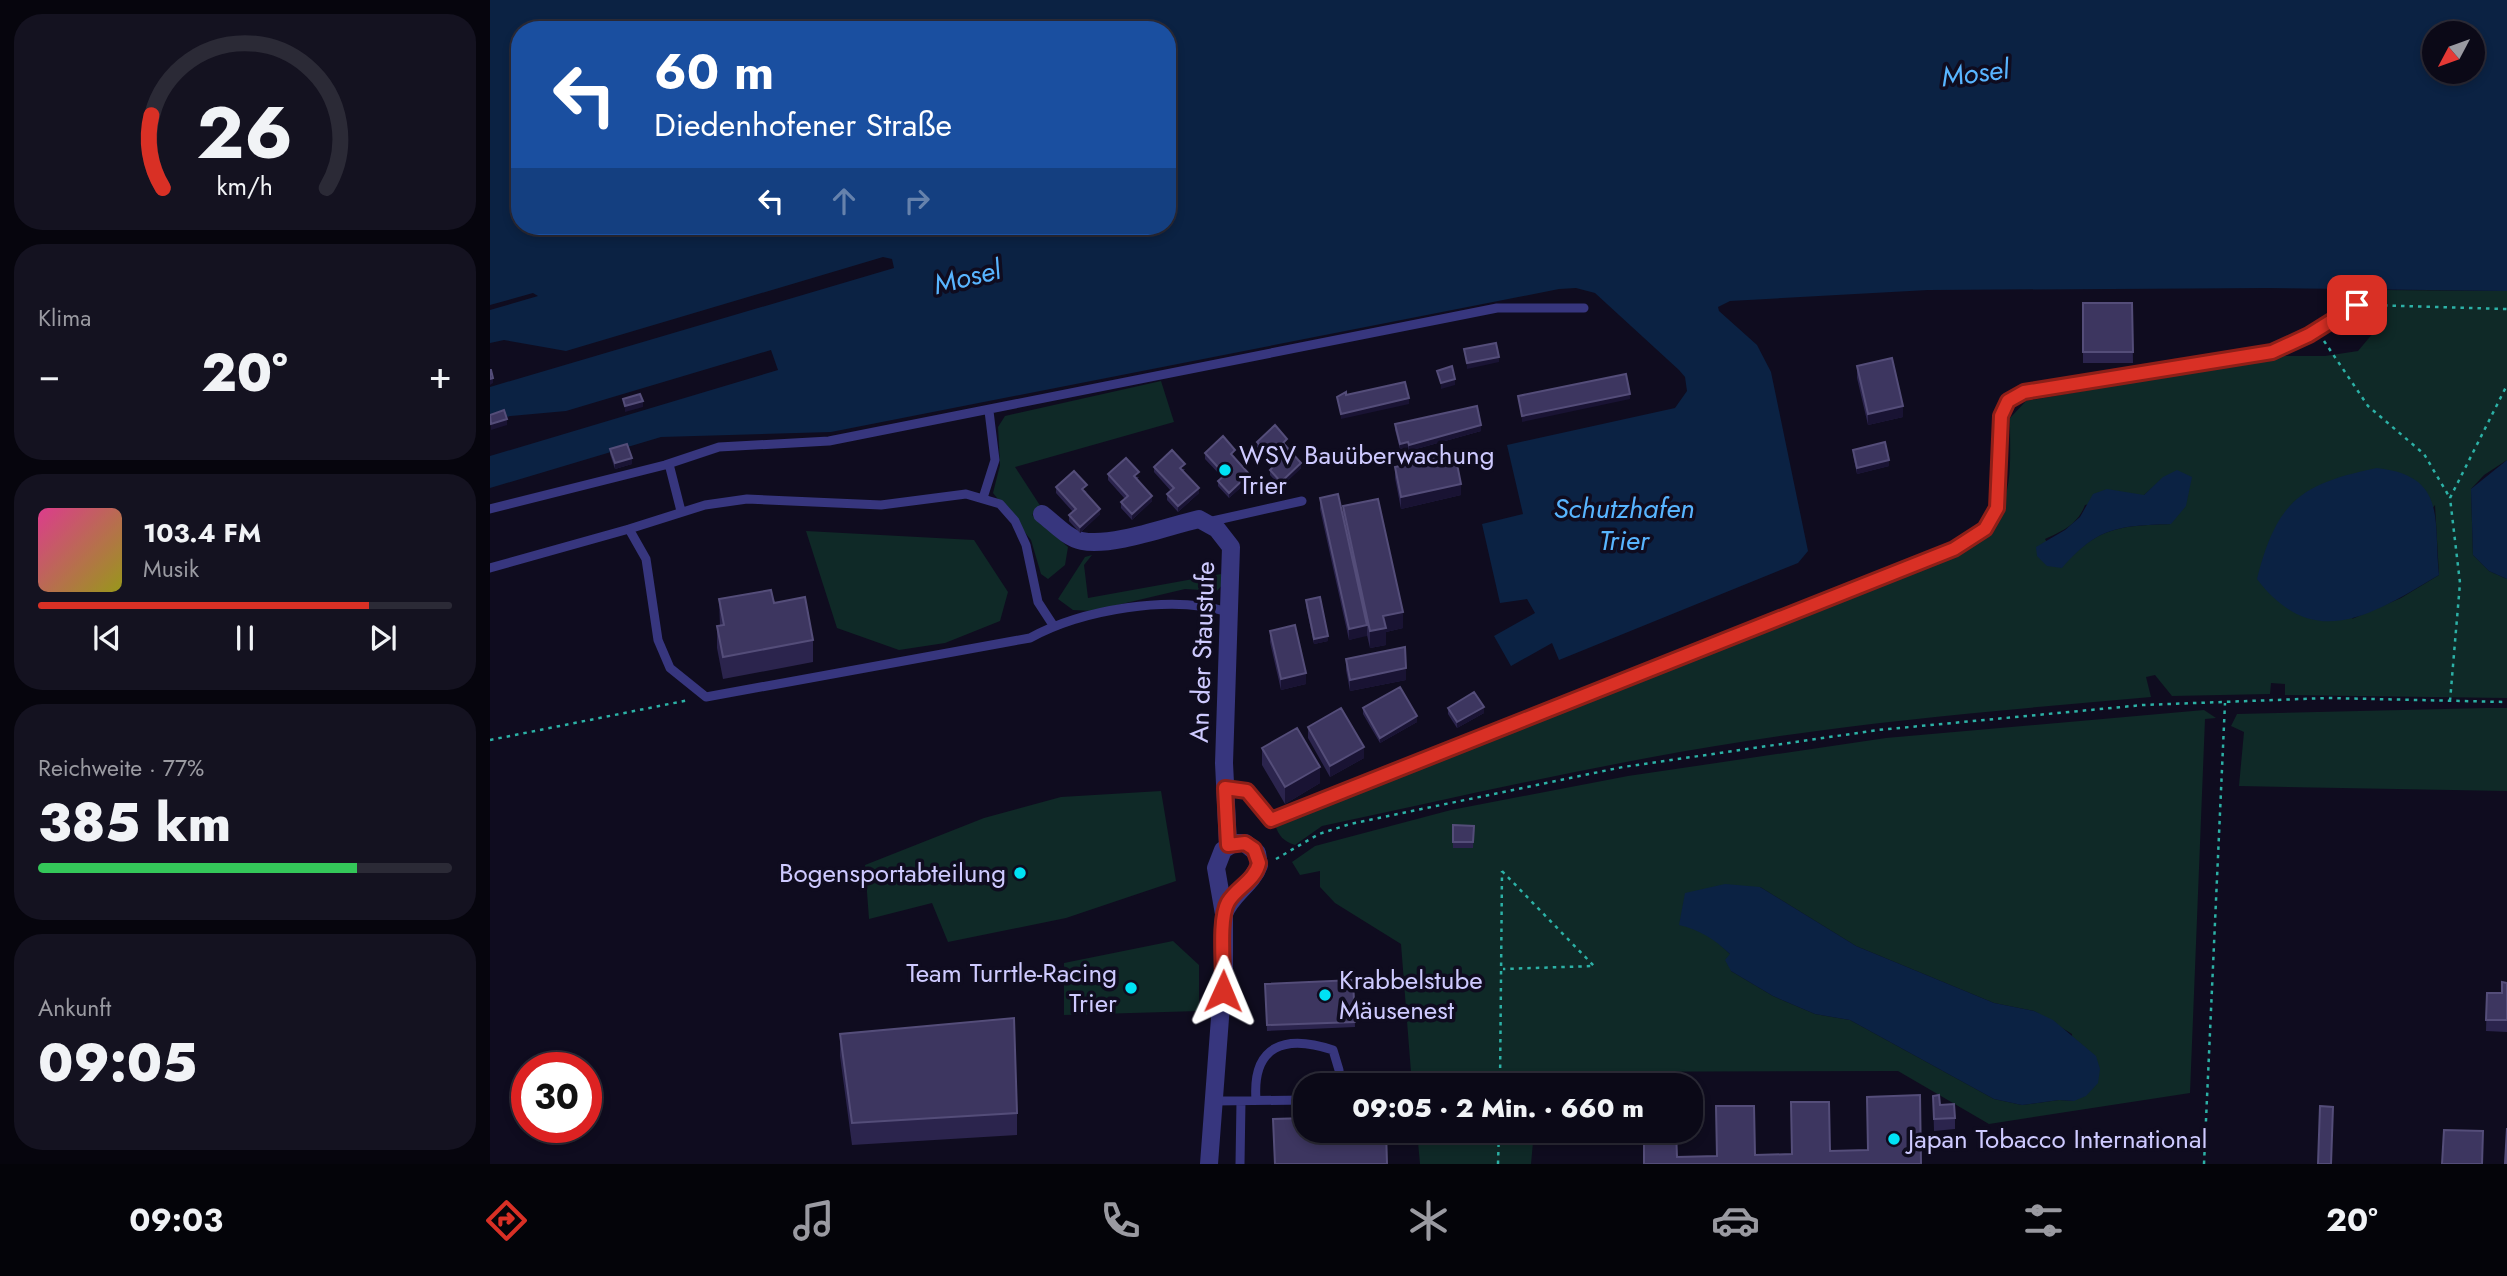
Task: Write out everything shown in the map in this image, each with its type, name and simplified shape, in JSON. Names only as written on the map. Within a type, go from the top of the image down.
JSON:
[{"type":"street","name":"An der Staustufe","points":[[1042,513],[1071,536],[1082,541],[1104,541],[1199,519],[1208,522],[1231,547],[1225,788],[1228,845]]},
{"type":"street","points":[[1209,1164],[1223,1017],[1224,914],[1217,878],[1219,855],[1228,845],[1245,843],[1254,849],[1259,863],[1245,884],[1228,901],[1224,914]]},
{"type":"street","points":[[1217,878],[1225,884],[1245,884]]},
{"type":"lane","points":[[1225,788],[1247,791],[1271,820],[1954,549],[1985,529],[1997,508],[2001,416],[2008,401],[2024,392],[2272,352],[2317,330],[2357,305]]},
{"type":"lane","points":[[490,509],[669,464],[719,447],[829,440],[989,411],[1497,308],[1584,308]]},
{"type":"lane","points":[[983,498],[995,460],[989,411]]},
{"type":"lane","points":[[669,464],[681,511]]},
{"type":"lane","points":[[490,568],[629,529],[681,511],[747,499],[846,506],[881,505],[966,494],[1000,504],[1014,521],[1026,545],[1038,603],[1053,625]]},
{"type":"lane","points":[[1208,522],[1303,501]]},
{"type":"lane","points":[[629,529],[646,559],[658,640],[670,668],[706,697],[1030,638],[1053,625],[1111,611],[1203,604],[1228,612]]},
{"type":"lane","points":[[1256,1100],[1255,1083],[1260,1063],[1269,1050],[1288,1044],[1318,1045],[1333,1050],[1339,1073]]},
{"type":"lane","points":[[1215,1101],[1293,1100]]},
{"type":"lane","points":[[1240,1164],[1241,1101]]},
{"type":"path","points":[[2357,305],[2507,309]]},
{"type":"path","points":[[2317,330],[2368,406],[2424,454],[2450,498],[2460,583],[2450,701]]},
{"type":"path","points":[[2450,498],[2507,385]]},
{"type":"path","points":[[490,740],[706,697]]},
{"type":"path","points":[[1259,863],[1287,855],[1319,834],[1350,824],[1623,767],[1878,730],[2143,705],[2328,698],[2507,702]]},
{"type":"path","points":[[2204,1164],[2225,703]]},
{"type":"path","points":[[1500,1073],[1502,871],[1594,967],[1503,969]]},
{"type":"path","points":[[1498,1164],[1499,1143]]},
{"type":"green space","points":[[2380,290],[2507,291],[2507,460],[2484,475],[2471,489],[2473,555],[2489,571],[2507,579],[2507,698],[2285,695],[2285,684],[2271,683],[2270,694],[2172,696],[2155,675],[2146,677],[2151,697],[1898,721],[1640,759],[1322,826],[1295,845],[1284,840],[1275,825],[1962,553],[1980,537],[2001,508],[2009,477],[2010,418],[2026,401],[2283,356],[2325,356],[2358,351],[2379,326]],"holes":[[[2163,478],[2171,524],[2110,531],[2086,544],[2061,568],[2045,539],[2074,522],[2085,505],[2144,495]],[[2435,505],[2439,575],[2401,598],[2352,619]]]},
{"type":"green space","points":[[1161,381],[1174,422],[1015,467],[1041,507],[1032,515],[1068,547],[1065,565],[1048,579],[1041,574],[1031,540],[993,493],[1000,465],[998,427],[1005,416]]},
{"type":"green space","points":[[806,531],[974,540],[1008,592],[1000,621],[945,643],[899,650],[837,628]]},
{"type":"green space","points":[[1092,555],[1084,565],[1088,598],[1221,574],[1223,584],[1217,591],[1185,589],[1092,611],[1073,610],[1058,599],[1085,557]]},
{"type":"green space","points":[[2507,708],[2507,791],[2239,786],[2244,732],[2231,726],[2237,714]]},
{"type":"green space","points":[[2204,710],[2216,718],[2205,719],[2190,1093],[1989,1124],[1898,1071],[1411,1073],[1401,944],[1335,903],[1320,887],[1320,871],[1300,875],[1292,862],[1315,846],[1451,810],[1628,776],[1886,738]],"holes":[[[1760,887],[1856,946],[1994,1003],[2034,1011],[2072,1034],[2074,1101],[2059,1100],[2022,1105],[1994,1099],[1850,1020],[1815,1014],[1773,996],[1731,971],[1730,954],[1714,939],[1695,929]]]},
{"type":"green space","name":"Bogensportabteilung","points":[[1161,791],[1176,881],[1066,918],[948,942],[932,903],[869,919],[865,865],[984,818],[1061,797]]},
{"type":"green space","name":"Team Turrtle-Racing Trier","points":[[1173,941],[1199,965],[1199,1011],[1064,1015],[1064,963]]},
{"type":"green space","points":[[1418,1143],[1533,1143],[1531,1164],[1420,1164]]},
{"type":"water","points":[[490,0],[2507,0],[2507,291],[2267,288],[1928,290],[1730,301],[1718,307],[1719,311],[1757,345],[1771,372],[1808,551],[1798,563],[1559,660],[1552,643],[1511,666],[1494,636],[1535,613],[1527,599],[1500,603],[1482,524],[1523,514],[1507,445],[1675,408],[1687,391],[1685,377],[1679,370],[1595,293],[1576,288],[1559,289],[831,432],[661,437],[490,488],[490,456],[778,370],[771,350],[566,411],[490,418],[490,387],[894,268],[892,259],[883,257],[566,351],[504,340],[490,343],[490,310],[538,296],[533,293],[490,305]]},
{"type":"water","points":[[2507,460],[2507,579],[2489,571],[2473,555],[2471,489]]},
{"type":"water","points":[[2377,468],[2416,480],[2426,491],[2435,519],[2439,575],[2391,603],[2345,620],[2322,621],[2300,615],[2278,602],[2257,579],[2273,531],[2283,514],[2310,490],[2329,481]]},
{"type":"water","points":[[2177,470],[2192,477],[2186,506],[2171,524],[2110,531],[2087,544],[2062,568],[2047,566],[2037,556],[2036,547],[2065,530],[2080,517],[2093,494],[2107,489],[2144,495],[2163,477]]},
{"type":"water","points":[[1725,884],[1760,887],[1856,946],[1994,1003],[2034,1011],[2053,1020],[2096,1056],[2100,1069],[2098,1083],[2086,1096],[2074,1101],[2059,1100],[2022,1105],[1994,1099],[1850,1020],[1815,1014],[1773,996],[1731,971],[1725,960],[1730,954],[1718,944],[1700,932],[1679,925],[1685,893]]},
{"type":"building","points":[[2083,303],[2132,303],[2133,352],[2083,352]]},
{"type":"building","points":[[1496,343],[1499,357],[1467,363],[1464,349]]},
{"type":"building","points":[[1892,358],[1903,406],[1868,414],[1857,366]]},
{"type":"building","points":[[1452,366],[1455,379],[1441,383],[1437,371]]},
{"type":"building","points":[[1626,374],[1630,394],[1522,416],[1518,396]]},
{"type":"building","points":[[1405,382],[1409,398],[1341,414],[1337,397],[1346,392],[1346,395]]},
{"type":"building","points":[[640,394],[643,401],[625,406],[623,399]]},
{"type":"building","points":[[1477,406],[1481,425],[1409,445],[1408,442],[1400,444],[1395,424]]},
{"type":"building","points":[[504,410],[507,419],[491,424],[490,415]]},
{"type":"building","points":[[1275,425],[1287,439],[1283,443],[1301,463],[1281,482],[1270,470],[1277,463],[1257,442]]},
{"type":"building","points":[[1223,436],[1235,450],[1231,454],[1249,474],[1229,493],[1218,481],[1225,475],[1205,453]]},
{"type":"building","points":[[1885,442],[1889,460],[1857,468],[1853,450]]},
{"type":"building","points":[[627,444],[632,458],[615,463],[610,449]]},
{"type":"building","points":[[1172,450],[1185,464],[1180,468],[1199,488],[1178,506],[1167,494],[1174,488],[1154,467]]},
{"type":"building","points":[[1455,454],[1461,484],[1401,497],[1395,467]]},
{"type":"building","points":[[1126,458],[1139,472],[1134,476],[1152,496],[1132,514],[1121,502],[1128,496],[1108,474]]},
{"type":"building","points":[[1074,471],[1087,485],[1082,489],[1100,509],[1080,527],[1069,515],[1076,509],[1056,487]]},
{"type":"building","points":[[1338,494],[1367,625],[1349,629],[1320,498]]},
{"type":"building","points":[[1378,499],[1403,612],[1383,616],[1386,628],[1370,631],[1343,506]]},
{"type":"building","points":[[771,590],[774,603],[805,597],[813,640],[723,657],[717,626],[724,625],[719,599]]},
{"type":"building","points":[[1320,597],[1328,636],[1314,639],[1306,600]]},
{"type":"building","points":[[1295,625],[1306,673],[1281,679],[1270,631]]},
{"type":"building","points":[[1405,647],[1406,668],[1350,680],[1346,659]]},
{"type":"building","points":[[1400,687],[1417,716],[1380,738],[1363,708]]},
{"type":"building","points":[[1474,692],[1484,707],[1457,722],[1448,708]]},
{"type":"building","points":[[1341,708],[1364,747],[1330,766],[1308,727]]},
{"type":"building","points":[[1297,728],[1320,767],[1285,787],[1262,748]]},
{"type":"building","points":[[1453,825],[1474,826],[1473,842],[1453,842]]},
{"type":"building","points":[[1353,980],[1355,1022],[1267,1025],[1265,984]]},
{"type":"building","points":[[2502,982],[2507,983],[2507,1020],[2486,1020],[2487,993],[2502,993]]},
{"type":"building","points":[[1014,1018],[1017,1113],[852,1123],[840,1034]]},
{"type":"building","points":[[1920,1095],[1921,1164],[1644,1164],[1644,1143],[1676,1143],[1677,1157],[1717,1156],[1716,1106],[1754,1106],[1755,1155],[1792,1154],[1791,1102],[1829,1102],[1830,1151],[1868,1150],[1867,1097]]},
{"type":"building","points":[[1939,1095],[1940,1105],[1954,1104],[1955,1118],[1934,1119],[1933,1096]]},
{"type":"building","points":[[2320,1106],[2333,1107],[2331,1164],[2318,1164]]},
{"type":"building","points":[[1293,1118],[1293,1143],[1386,1143],[1387,1164],[1275,1164],[1273,1119]]},
{"type":"building","points":[[2507,1128],[2507,1164],[2505,1164]]},
{"type":"building","points":[[2444,1130],[2483,1131],[2482,1164],[2442,1164]]},
{"type":"place","name":"WSV Bauüberwachung Trier","points":[[1225,470]]},
{"type":"place","name":"Bogensportabteilung","points":[[1020,873]]},
{"type":"place","name":"Team Turrtle-Racing Trier","points":[[1131,988]]},
{"type":"place","name":"Krabbelstube Mäusenest","points":[[1325,995]]},
{"type":"place","name":"Japan Tobacco International","points":[[1894,1139]]},
{"type":"route","points":[[1223,991],[1224,914],[1228,901],[1252,878],[1259,863],[1254,849],[1245,843],[1228,845],[1225,788],[1247,791],[1271,820],[1954,549],[1968,543],[1985,529],[1997,508],[2001,416],[2008,401],[2024,392],[2272,352],[2309,335],[2357,305]]},
{"type":"water label","name":"Mosel","points":[[1975,73]]},
{"type":"water label","name":"Mosel","points":[[967,277]]},
{"type":"water label","name":"Schutzhafen Trier","points":[[1624,524]]}]
